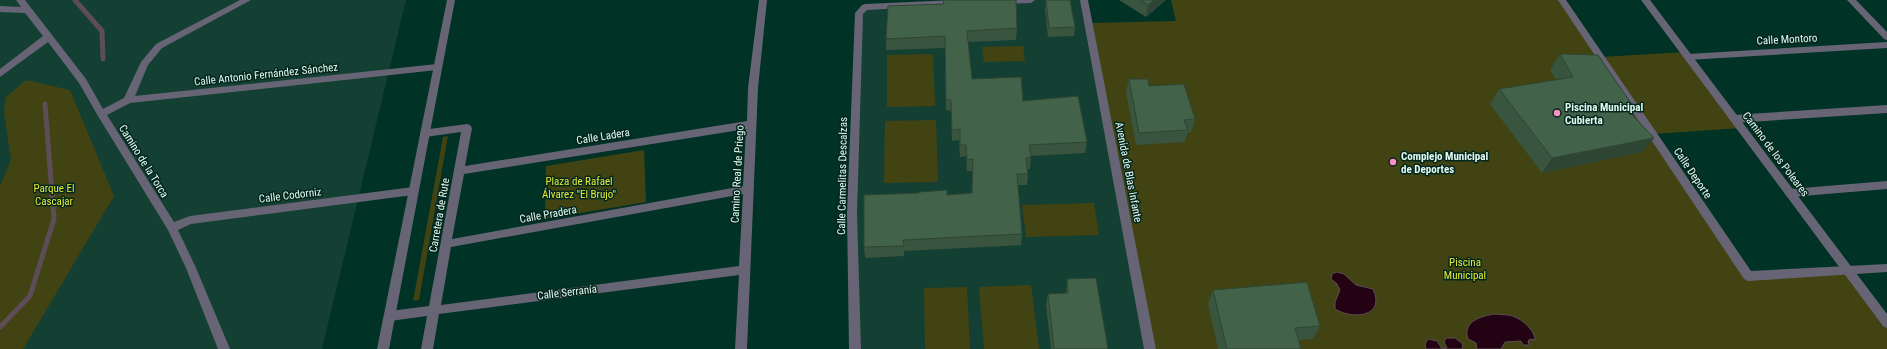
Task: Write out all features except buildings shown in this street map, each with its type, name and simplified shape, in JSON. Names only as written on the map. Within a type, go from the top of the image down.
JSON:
[{"type":"street","name":"Camino de la Torca","points":[[20,0],[50,36],[83,81],[101,114],[172,228],[191,268],[224,349]]},
{"type":"street","points":[[128,100],[144,64],[159,46],[247,0]]},
{"type":"street","points":[[383,349],[451,0]]},
{"type":"street","name":"Camino Real de Priego","points":[[741,349],[753,88],[763,0]]},
{"type":"street","points":[[992,2],[1031,0]]},
{"type":"street","name":"Avenida de Blas Infante","points":[[1084,0],[1150,349]]},
{"type":"street","name":"Calle Deporte","points":[[1562,0],[1748,276],[1848,272]]},
{"type":"street","name":"Camino de los Poleares","points":[[1645,0],[1887,323]]},
{"type":"street","points":[[1852,0],[1887,37]]},
{"type":"street","name":"Calle Carmelitas Descalzas","points":[[855,349],[852,213],[859,13],[865,6],[961,3]]},
{"type":"street","points":[[0,9],[28,10]]},
{"type":"street","points":[[0,74],[50,36]]},
{"type":"street","name":"Calle Montoro","points":[[1688,57],[1887,45]]},
{"type":"street","name":"Calle Antonio Fernández Sánchez","points":[[101,114],[128,100],[437,67]]},
{"type":"street","points":[[1734,119],[1887,109]]},
{"type":"street","name":"Calle Ladera","points":[[459,171],[752,124]]},
{"type":"street","name":"Carretera de Rute","points":[[425,133],[467,128],[427,349]]},
{"type":"street","points":[[1790,193],[1887,185]]},
{"type":"street","name":"Calle Pradera","points":[[446,244],[748,189]]},
{"type":"street","name":"Calle Codorniz","points":[[172,228],[190,220],[413,192]]},
{"type":"street","points":[[1848,272],[1887,268]]},
{"type":"street","name":"Calle Serranía","points":[[390,316],[435,308],[745,270]]},
{"type":"shaded area","points":[[0,0],[406,0],[322,349],[0,349]]},
{"type":"shaded area","points":[[1031,0],[1084,0],[1150,349],[855,349],[859,13],[865,7]]},
{"type":"shaded area","points":[[1337,272],[1344,274],[1356,285],[1373,289],[1376,298],[1375,305],[1371,311],[1366,314],[1358,315],[1335,309],[1335,302],[1340,290],[1337,284],[1331,279],[1332,274]]},
{"type":"shaded area","points":[[1495,314],[1510,315],[1522,321],[1531,330],[1535,340],[1530,339],[1528,341],[1529,345],[1523,345],[1521,341],[1505,342],[1501,349],[1477,349],[1476,343],[1468,339],[1467,333],[1470,324],[1474,320],[1484,316]]},
{"type":"shaded area","points":[[1446,338],[1455,338],[1463,344],[1462,349],[1442,349],[1447,348],[1444,342]]},
{"type":"shaded area","points":[[1428,339],[1437,341],[1442,349],[1426,349],[1425,344]]},
{"type":"green space","name":"Complejo Municipal de Deportes","points":[[1171,0],[1562,0],[1601,57],[1685,52],[1741,128],[1653,134],[1748,276],[1848,271],[1887,323],[1887,349],[1150,349],[1089,23],[1176,21]]},
{"type":"green space","points":[[1023,46],[1025,61],[984,62],[982,47]]},
{"type":"green space","points":[[933,54],[935,106],[887,107],[887,55]]},
{"type":"green space","name":"Parque El Cascajar","points":[[26,80],[70,90],[114,196],[23,349],[0,349],[0,186],[11,160],[4,112],[6,97]]},
{"type":"green space","points":[[936,120],[938,182],[884,183],[885,121]]},
{"type":"green space","points":[[448,136],[419,300],[413,301],[443,137]]},
{"type":"green space","name":"Plaza de Rafael Álvarez \"El Brujo\"","points":[[644,150],[646,202],[545,219],[546,166]]},
{"type":"green space","points":[[1094,203],[1099,235],[1026,237],[1022,205]]},
{"type":"green space","points":[[1031,285],[1039,349],[984,349],[979,287]]},
{"type":"green space","points":[[967,287],[970,349],[925,349],[924,288]]},
{"type":"waterway","points":[[75,0],[102,31],[103,59]]},
{"type":"waterway","points":[[0,327],[30,296],[54,219],[45,104]]},
{"type":"place","name":"Piscina Municipal Cubierta","points":[[1557,113]]},
{"type":"place","name":"Complejo Municipal de Deportes","points":[[1393,162]]},
{"type":"park label","name":"Piscina Municipal","points":[[1465,268]]}]
